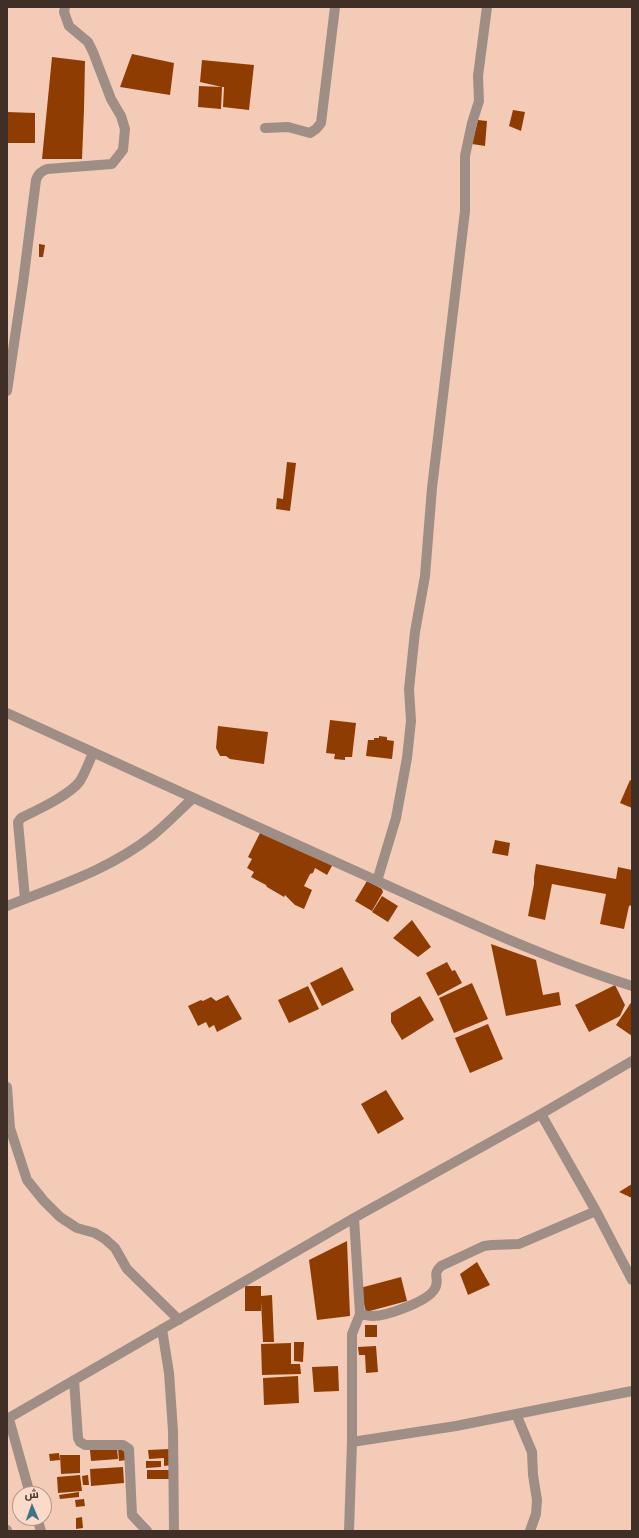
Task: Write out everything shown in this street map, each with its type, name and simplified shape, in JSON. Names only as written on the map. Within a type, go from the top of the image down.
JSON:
[{"type":"street","points":[[7,390],[37,176],[43,170],[47,169],[112,164],[123,150],[126,129],[121,116],[111,99],[94,52],[88,42],[69,26],[64,12],[65,7]]},
{"type":"street","points":[[265,128],[288,127],[310,132],[316,129],[321,123],[335,7]]},
{"type":"street","points":[[377,881],[396,818],[407,758],[411,721],[409,689],[415,632],[425,576],[432,488],[465,211],[465,156],[478,101],[478,76],[487,7]]},
{"type":"street","points":[[7,713],[192,799],[540,953],[632,986]]},
{"type":"street","points":[[25,899],[18,822],[21,818],[54,801],[74,787],[80,781],[93,753]]},
{"type":"street","points":[[7,906],[73,881],[112,862],[152,836],[192,799]]},
{"type":"street","points":[[28,1486],[8,1419],[354,1218],[541,1114],[632,1061]]},
{"type":"street","points":[[7,1087],[10,1128],[27,1180],[44,1201],[60,1217],[77,1228],[95,1233],[105,1239],[114,1248],[127,1268],[179,1320]]},
{"type":"street","points":[[541,1114],[596,1211],[632,1280]]},
{"type":"street","points":[[360,1314],[373,1316],[399,1310],[423,1299],[432,1292],[436,1285],[435,1275],[437,1270],[442,1266],[484,1246],[519,1244],[596,1211]]},
{"type":"street","points":[[349,1531],[352,1442],[352,1334],[360,1314],[354,1218]]},
{"type":"street","points":[[162,1329],[169,1373],[173,1424],[174,1531]]},
{"type":"street","points":[[74,1380],[78,1438],[80,1442],[85,1445],[123,1445],[129,1449],[132,1515],[147,1531]]},
{"type":"street","points":[[352,1442],[456,1426],[559,1404],[632,1391]]},
{"type":"street","points":[[516,1414],[532,1452],[533,1475],[537,1500],[536,1514],[530,1531]]},
{"type":"building","points":[[132,54],[174,63],[170,95],[120,87]]},
{"type":"building","points":[[52,57],[85,61],[82,159],[42,159]]},
{"type":"building","points":[[202,60],[254,65],[249,110],[223,107],[224,87],[200,82]]},
{"type":"building","points":[[199,86],[222,87],[221,109],[198,107]]},
{"type":"building","points":[[513,110],[525,112],[521,131],[509,126]]},
{"type":"building","points":[[7,112],[35,113],[35,143],[7,143]]},
{"type":"building","points":[[478,120],[487,121],[485,146],[472,144]]},
{"type":"building","points":[[39,244],[45,245],[43,257],[39,257]]},
{"type":"building","points":[[287,462],[296,463],[290,511],[276,509],[277,498],[283,499]]},
{"type":"building","points":[[330,720],[356,723],[352,757],[345,757],[345,760],[334,759],[335,754],[326,753]]},
{"type":"building","points":[[218,726],[268,732],[264,764],[220,756],[216,748]]},
{"type":"building","points":[[379,736],[387,737],[387,740],[394,741],[392,759],[366,756],[368,740],[374,740],[374,738],[379,738]]},
{"type":"building","points":[[630,780],[632,781],[632,808],[620,803]]},
{"type":"building","points":[[262,829],[333,864],[327,875],[315,868],[313,873],[310,874],[304,886],[312,890],[304,909],[295,905],[285,895],[284,897],[251,877],[254,872],[247,868],[252,859],[248,857]]},
{"type":"building","points":[[495,840],[510,843],[508,856],[492,853]]},
{"type":"building","points":[[536,864],[616,879],[618,867],[632,870],[632,905],[629,906],[624,929],[600,924],[606,894],[552,884],[545,920],[528,916]]},
{"type":"building","points":[[367,881],[382,889],[383,892],[372,911],[355,901]]},
{"type":"building","points":[[382,896],[398,906],[388,922],[372,912]]},
{"type":"building","points":[[412,920],[431,947],[418,957],[393,938]]},
{"type":"building","points":[[491,944],[536,960],[543,995],[559,992],[561,1005],[506,1016]]},
{"type":"building","points":[[447,962],[452,971],[455,970],[462,983],[438,996],[426,973]]},
{"type":"building","points":[[342,967],[354,990],[322,1006],[310,983]]},
{"type":"building","points":[[472,983],[488,1019],[454,1033],[439,998]]},
{"type":"building","points":[[615,985],[625,1005],[620,1016],[589,1032],[575,1005]]},
{"type":"building","points":[[308,986],[319,1009],[289,1023],[278,1000]]},
{"type":"building","points":[[228,995],[242,1019],[217,1032],[214,1025],[209,1028],[206,1022],[198,1026],[188,1006],[211,997],[216,1001]]},
{"type":"building","points":[[420,996],[434,1020],[402,1040],[391,1022],[391,1013]]},
{"type":"building","points":[[632,1001],[632,1036],[616,1025]]},
{"type":"building","points":[[488,1024],[503,1059],[470,1073],[455,1038]]},
{"type":"building","points":[[386,1090],[404,1119],[378,1134],[361,1104]]},
{"type":"building","points":[[632,1184],[632,1198],[619,1192]]},
{"type":"building","points":[[347,1241],[350,1316],[317,1320],[309,1260]]},
{"type":"building","points":[[477,1262],[490,1285],[468,1295],[460,1274]]},
{"type":"building","points":[[401,1277],[407,1301],[366,1312],[360,1288]]},
{"type":"building","points":[[245,1286],[261,1286],[261,1296],[272,1295],[274,1342],[263,1342],[261,1301],[261,1311],[245,1311]]},
{"type":"building","points":[[365,1325],[377,1325],[377,1337],[365,1337]]},
{"type":"building","points":[[294,1342],[304,1342],[303,1362],[294,1361]]},
{"type":"building","points":[[291,1343],[291,1364],[300,1364],[301,1374],[262,1375],[261,1344]]},
{"type":"building","points":[[376,1346],[378,1372],[366,1373],[365,1355],[359,1355],[358,1347]]},
{"type":"building","points":[[338,1366],[339,1391],[314,1392],[312,1367]]},
{"type":"building","points":[[298,1376],[299,1403],[264,1405],[263,1378]]},
{"type":"building","points":[[117,1448],[118,1459],[91,1461],[90,1450]]},
{"type":"building","points":[[118,1448],[125,1448],[126,1460],[119,1461]]},
{"type":"building","points":[[169,1449],[171,1465],[164,1466],[164,1458],[149,1459],[148,1450]]},
{"type":"building","points":[[59,1453],[60,1460],[50,1461],[49,1454]]},
{"type":"building","points":[[60,1455],[80,1455],[80,1473],[61,1474]]},
{"type":"building","points":[[146,1461],[161,1461],[161,1467],[146,1468]]},
{"type":"building","points":[[123,1467],[124,1483],[91,1486],[90,1469]]},
{"type":"building","points":[[147,1470],[172,1470],[173,1479],[147,1479]]},
{"type":"building","points":[[80,1475],[82,1491],[58,1493],[57,1477]]},
{"type":"building","points":[[88,1475],[89,1485],[83,1485],[82,1476]]},
{"type":"building","points":[[79,1492],[79,1497],[60,1499],[59,1495]]},
{"type":"building","points":[[84,1499],[85,1506],[76,1507],[75,1500]]},
{"type":"building","points":[[82,1517],[83,1528],[76,1529],[76,1518]]}]
